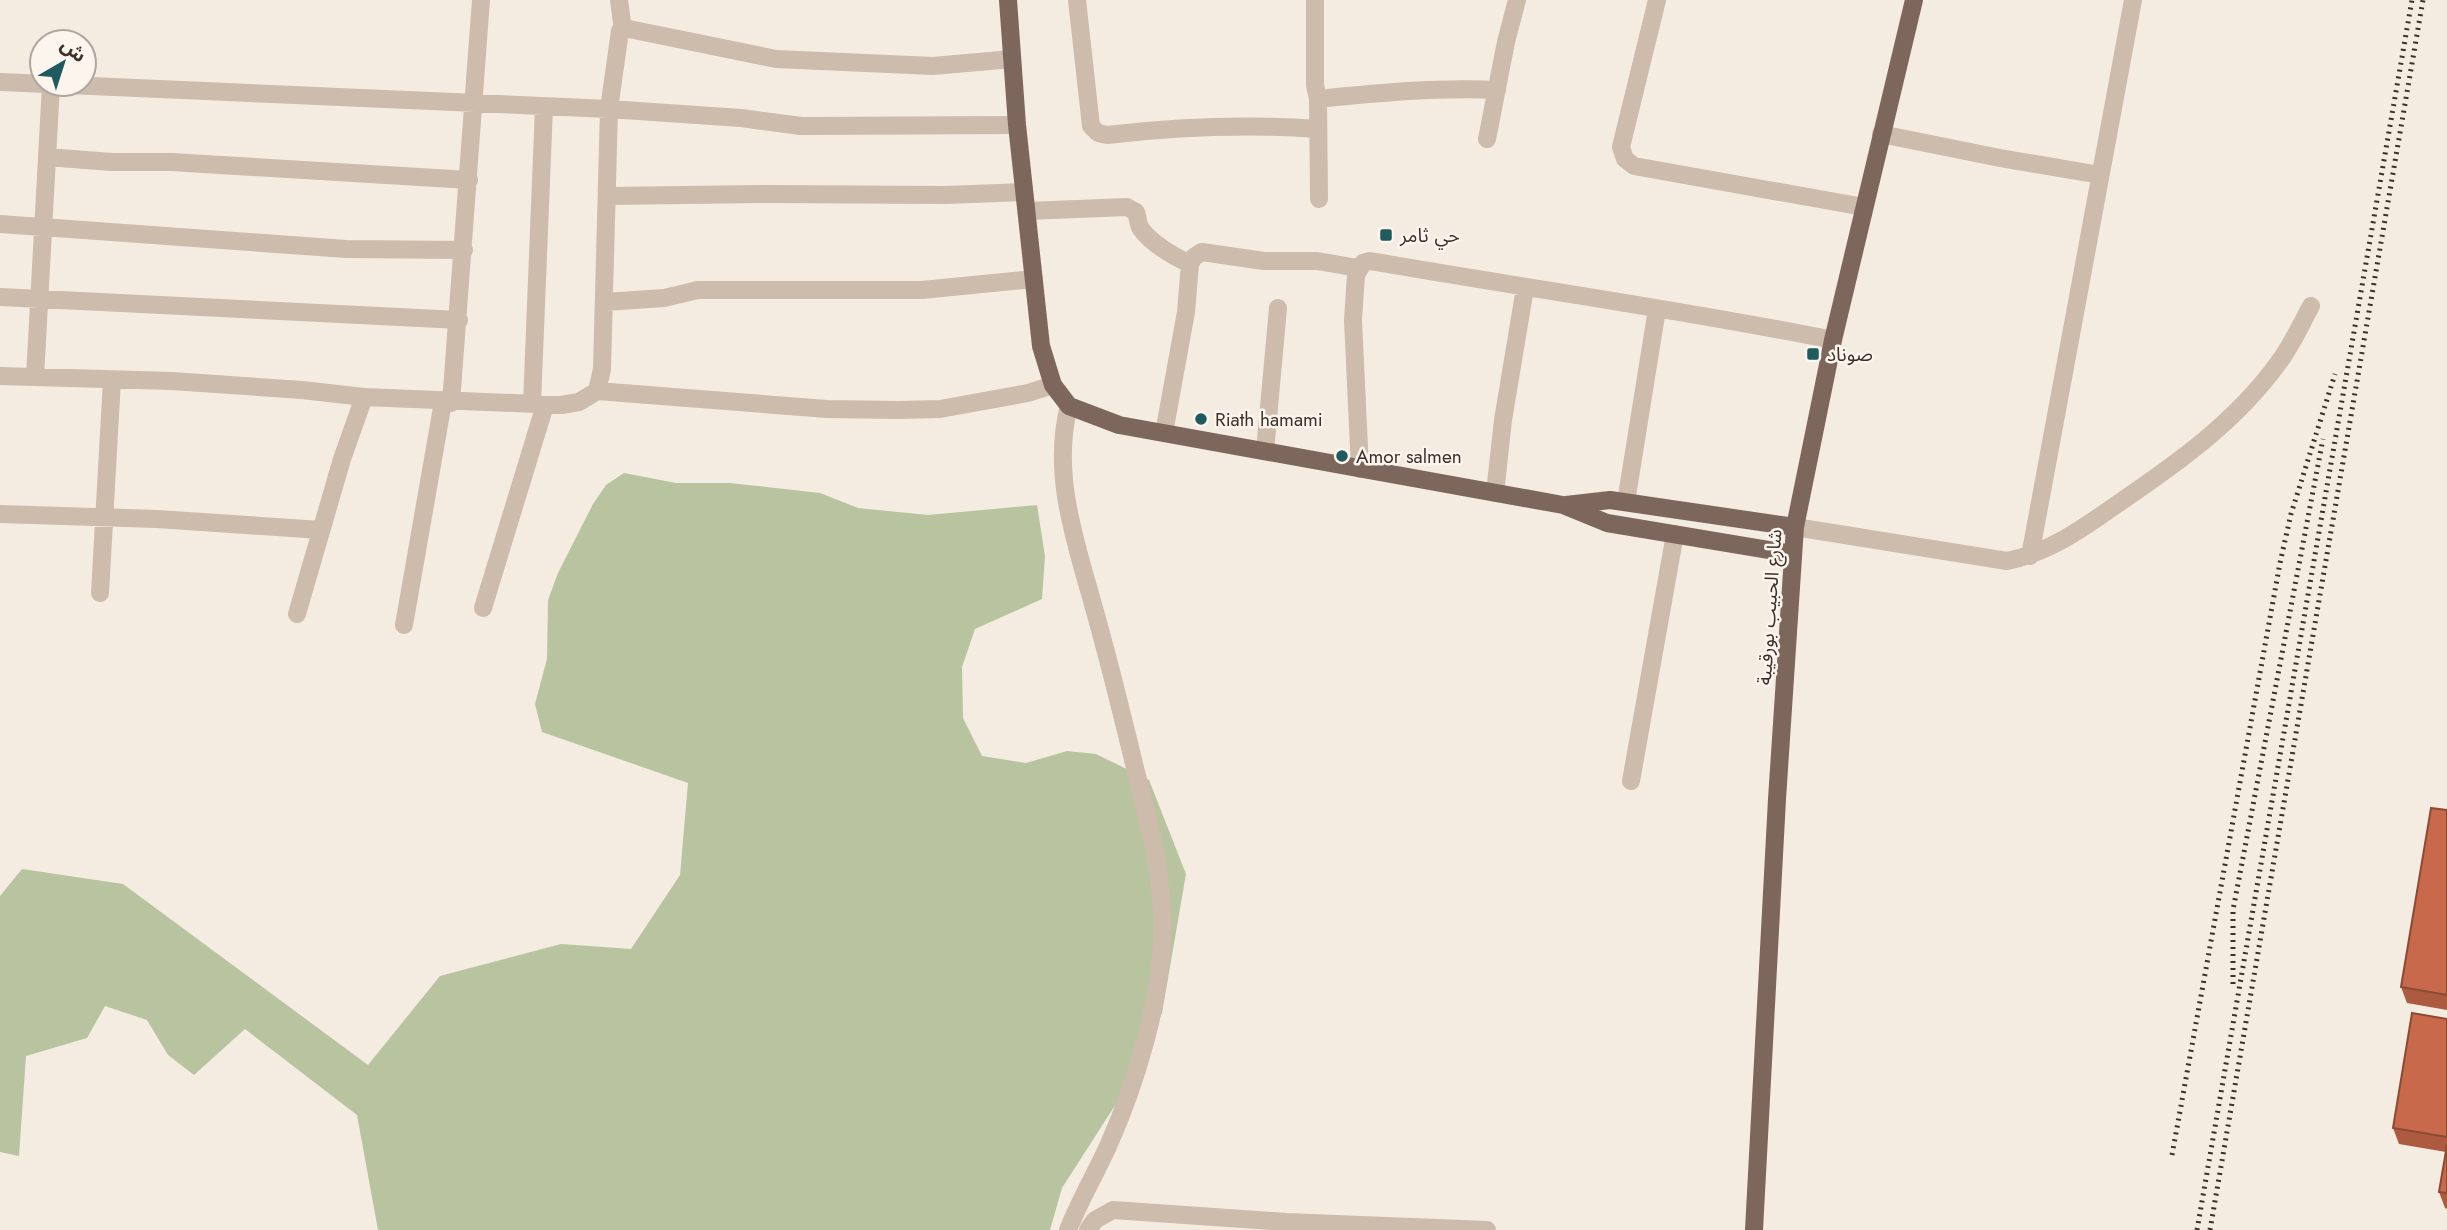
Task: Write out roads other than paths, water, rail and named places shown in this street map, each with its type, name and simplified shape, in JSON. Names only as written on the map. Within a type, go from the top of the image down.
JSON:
[{"type":"main road","points":[[1008,0],[1017,125],[1041,346],[1054,386],[1069,406],[1119,425],[1563,505],[1607,523],[1792,554]]},
{"type":"main road","name":"شارع الحبيب بورقيبة","points":[[1754,1230],[1795,527],[1833,340],[1914,0]]},
{"type":"main road","points":[[1563,505],[1609,500],[1795,527]]},
{"type":"street","points":[[404,625],[447,402],[459,320],[481,0]]},
{"type":"street","points":[[619,0],[623,30]]},
{"type":"street","points":[[1077,0],[1091,126],[1098,132],[1107,135],[1172,128],[1318,129]]},
{"type":"street","points":[[1315,0],[1319,199]]},
{"type":"street","points":[[1487,139],[1517,0]]},
{"type":"street","points":[[1657,0],[1621,147],[1625,159],[1634,166],[1864,207]]},
{"type":"street","points":[[2029,556],[2133,0]]},
{"type":"street","points":[[597,391],[602,369],[605,302],[609,109],[618,33],[629,29],[776,59],[933,66],[1012,59]]},
{"type":"street","points":[[0,82],[28,84]]},
{"type":"street","points":[[98,87],[609,109],[741,118],[801,126],[1017,125]]},
{"type":"street","points":[[1318,99],[1414,90],[1497,90]]},
{"type":"street","points":[[36,377],[50,98]]},
{"type":"street","points":[[483,608],[538,405],[544,107]]},
{"type":"street","points":[[1881,134],[2100,175]]},
{"type":"street","points":[[47,156],[112,163],[171,162],[469,180]]},
{"type":"street","points":[[607,196],[946,195],[1024,192]]},
{"type":"street","points":[[1027,211],[1127,207],[1136,212],[1139,227],[1154,242],[1190,264]]},
{"type":"street","points":[[0,225],[346,249],[464,250]]},
{"type":"street","points":[[1164,433],[1186,312],[1190,264],[1194,257],[1202,252],[1264,261],[1317,261],[1359,268]]},
{"type":"street","points":[[1360,469],[1353,320],[1354,286],[1359,268],[1370,261],[1733,320],[1833,340]]},
{"type":"street","points":[[605,302],[664,298],[698,290],[922,290],[1034,279]]},
{"type":"street","points":[[1495,493],[1503,420],[1525,288]]},
{"type":"street","points":[[0,297],[459,320]]},
{"type":"street","points":[[1795,527],[2007,561],[2029,556],[2093,520],[2178,463],[2233,415],[2280,361],[2311,306]]},
{"type":"street","points":[[1265,451],[1278,309]]},
{"type":"street","points":[[1626,502],[1657,309]]},
{"type":"street","points":[[0,376],[198,383],[447,402],[538,405],[579,402],[597,391],[827,409],[899,410],[940,409],[1054,386]]},
{"type":"street","points":[[100,593],[112,380]]},
{"type":"street","points":[[297,614],[364,397]]},
{"type":"street","points":[[1068,1230],[1131,1091],[1155,998],[1163,941],[1162,900],[1151,834],[1065,490],[1063,439],[1069,406]]},
{"type":"street","points":[[0,514],[104,517],[321,530]]},
{"type":"street","points":[[1631,781],[1675,534]]},
{"type":"street","points":[[1088,1230],[1095,1220],[1113,1210],[1212,1224],[1487,1230]]},
{"type":"railway","points":[[2197,1230],[2412,0]]},
{"type":"railway","points":[[2210,1230],[2423,0]]},
{"type":"railway","points":[[2172,1155],[2280,563],[2291,514],[2335,374]]},
{"type":"railway","points":[[2233,984],[2233,910],[2323,439]]},
{"type":"place","name":"حي ثامر","points":[[1386,235]]},
{"type":"place","name":"صوناد","points":[[1813,354]]},
{"type":"place","name":"Riath hamami","points":[[1201,419]]},
{"type":"place","name":"Amor salmen","points":[[1342,456]]}]
